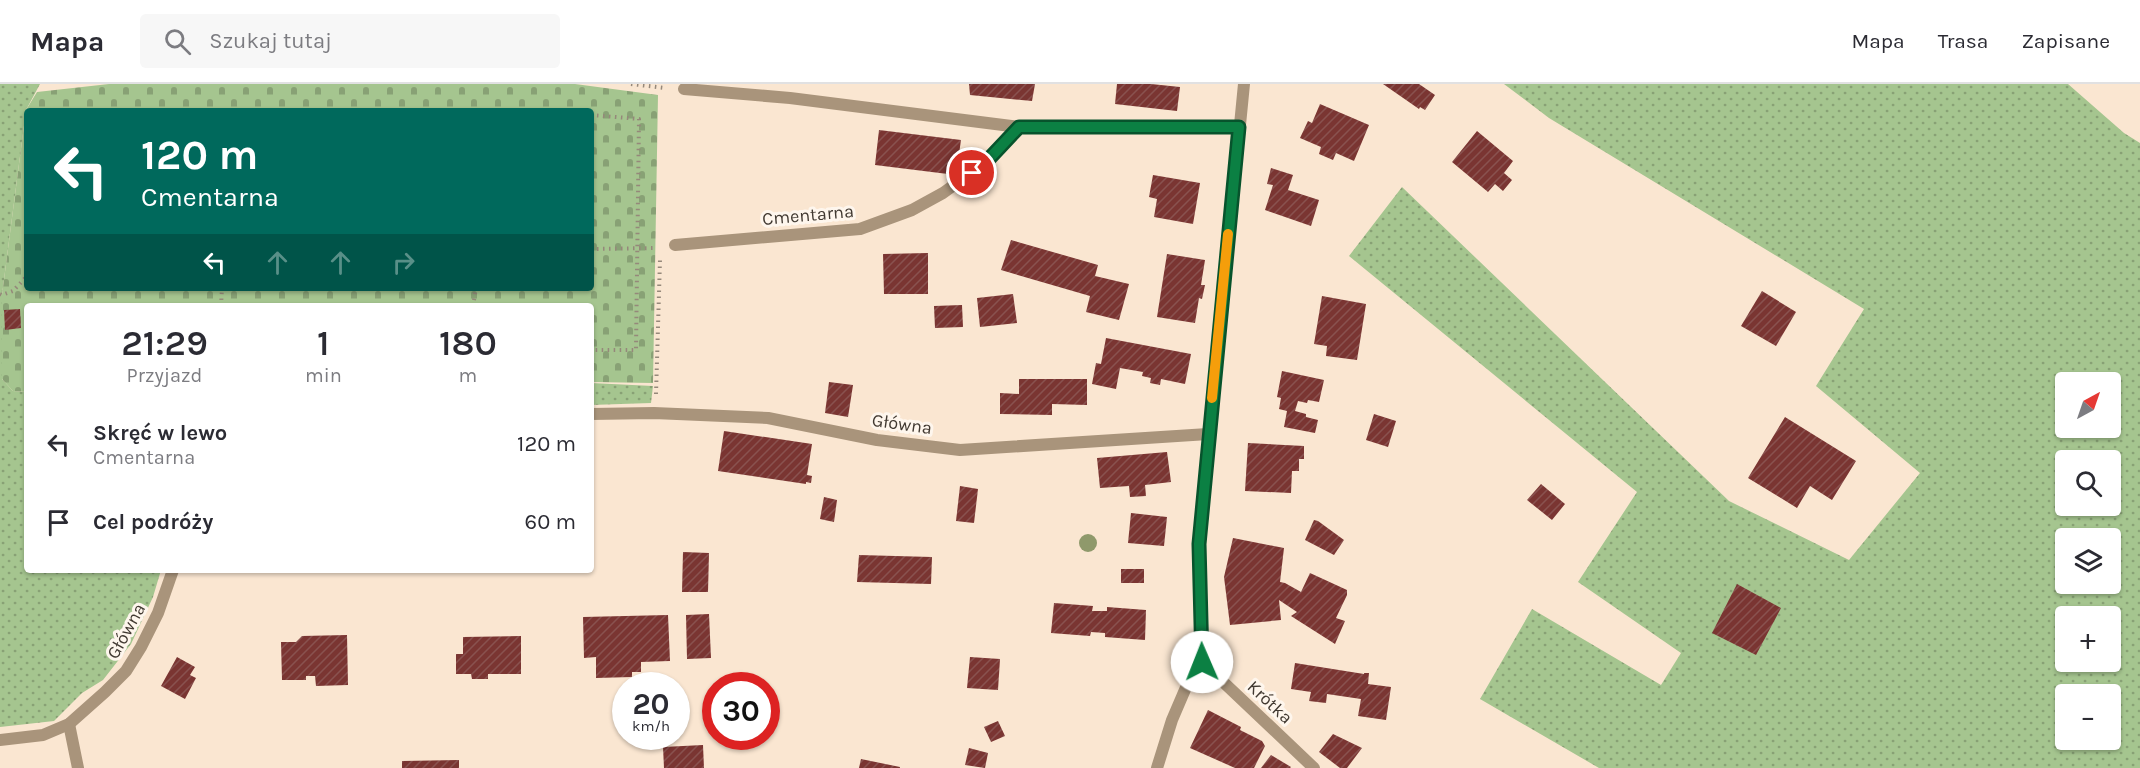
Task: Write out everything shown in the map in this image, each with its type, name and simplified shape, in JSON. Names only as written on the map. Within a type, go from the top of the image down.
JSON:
[{"type":"street","points":[[1157,768],[1172,720],[1187,685],[1202,662],[1199,544],[1244,84]]},
{"type":"street","points":[[684,89],[790,98],[1019,127],[1239,127]]},
{"type":"street","name":"Cmentarna","points":[[675,245],[860,229],[912,210],[943,193],[986,162],[1019,127]]},
{"type":"street","name":"Główna","points":[[594,414],[654,413],[768,418],[877,440],[960,450],[1208,434]]},
{"type":"street","name":"Główna","points":[[0,740],[43,735],[69,724],[105,692],[126,671],[158,613],[172,573]]},
{"type":"street","name":"Krótka","points":[[1202,662],[1314,768]]},
{"type":"street","points":[[69,724],[78,768]]},
{"type":"path","points":[[631,84],[684,89]]},
{"type":"path","points":[[594,115],[639,119],[636,350],[594,350]]},
{"type":"path","points":[[594,249],[656,248]]},
{"type":"path","points":[[654,413],[660,259]]},
{"type":"path","points":[[0,294],[13,291],[24,279]]},
{"type":"green space","points":[[0,84],[40,84],[27,108],[24,108],[24,125],[2,295],[2,379],[13,391],[24,392],[24,573],[160,573],[153,597],[131,644],[103,680],[82,693],[54,721],[0,727]]},
{"type":"green space","points":[[109,84],[575,84],[658,95],[653,383],[594,382],[594,303],[24,303],[24,392],[13,391],[2,379],[2,295],[24,125],[24,291],[594,291],[594,108],[27,108],[37,92]]},
{"type":"green space","points":[[1504,84],[2068,84],[2124,133],[2140,143],[2140,768],[1599,768],[1480,699],[1532,609],[1661,685],[1681,653],[1578,582],[1637,492],[1349,256],[1402,187],[1729,501],[1849,560],[1920,473],[1816,386],[1864,309],[1549,118]]},
{"type":"green space","points":[[594,383],[653,386],[651,403],[594,405]]},
{"type":"building","points":[[969,84],[1035,84],[1032,101],[970,95]]},
{"type":"building","points":[[1117,84],[1180,87],[1177,111],[1115,104]]},
{"type":"building","points":[[1383,84],[1419,84],[1435,95],[1425,110],[1420,107],[1419,109]]},
{"type":"building","points":[[1320,104],[1369,125],[1354,161],[1336,153],[1333,160],[1319,154],[1321,147],[1300,138],[1308,121],[1312,123]]},
{"type":"building","points":[[879,130],[961,140],[956,175],[875,165]]},
{"type":"building","points":[[1477,131],[1513,161],[1504,173],[1512,180],[1503,191],[1495,184],[1488,192],[1452,162]]},
{"type":"building","points":[[1271,168],[1293,175],[1288,190],[1319,200],[1311,226],[1265,210],[1273,185],[1267,184]]},
{"type":"building","points":[[1153,175],[1200,183],[1193,224],[1154,217],[1157,199],[1149,197]]},
{"type":"building","points":[[1011,240],[1098,265],[1095,276],[1129,284],[1119,320],[1086,312],[1090,296],[1001,270]]},
{"type":"building","points":[[928,253],[928,294],[884,294],[883,254]]},
{"type":"building","points":[[1167,254],[1205,260],[1201,285],[1205,285],[1202,299],[1199,298],[1195,323],[1157,317]]},
{"type":"building","points":[[1762,291],[1796,312],[1776,346],[1741,326]]},
{"type":"building","points":[[1013,294],[1017,323],[980,327],[977,298]]},
{"type":"building","points":[[1322,296],[1366,304],[1357,360],[1326,356],[1327,346],[1314,344]]},
{"type":"building","points":[[962,305],[963,327],[935,328],[934,306]]},
{"type":"building","points":[[20,309],[21,328],[5,330],[4,310]]},
{"type":"building","points":[[1106,338],[1191,354],[1185,384],[1161,379],[1160,385],[1150,383],[1151,378],[1142,376],[1143,372],[1120,368],[1116,389],[1092,384],[1096,363],[1101,364]]},
{"type":"building","points":[[1282,371],[1324,380],[1319,402],[1298,401],[1295,411],[1318,420],[1315,433],[1284,427],[1287,411],[1279,409],[1281,398],[1277,397]]},
{"type":"building","points":[[1019,379],[1087,379],[1087,405],[1052,404],[1052,415],[1000,414],[1000,393],[1019,394]]},
{"type":"building","points":[[829,382],[853,385],[848,417],[825,413]]},
{"type":"building","points":[[1374,414],[1396,421],[1388,447],[1366,440]]},
{"type":"building","points":[[1785,417],[1856,461],[1832,500],[1810,486],[1797,508],[1748,478]]},
{"type":"building","points":[[724,431],[812,444],[807,475],[812,476],[811,483],[718,471]]},
{"type":"building","points":[[1248,443],[1304,446],[1304,459],[1299,459],[1299,471],[1292,471],[1291,493],[1245,491]]},
{"type":"building","points":[[1167,452],[1171,482],[1145,485],[1146,496],[1130,497],[1129,486],[1100,488],[1097,458]]},
{"type":"building","points":[[1541,484],[1565,504],[1552,520],[1527,500]]},
{"type":"building","points":[[960,486],[978,489],[974,523],[956,521]]},
{"type":"building","points":[[824,497],[837,500],[834,522],[820,519]]},
{"type":"building","points":[[1131,513],[1167,517],[1164,546],[1128,543]]},
{"type":"building","points":[[1314,520],[1344,540],[1334,555],[1305,540]]},
{"type":"building","points":[[1233,538],[1284,548],[1280,582],[1301,592],[1310,573],[1347,590],[1347,595],[1336,618],[1345,621],[1335,644],[1291,616],[1297,612],[1279,600],[1281,620],[1230,625],[1224,577]]},
{"type":"building","points":[[683,552],[709,553],[708,592],[682,592]]},
{"type":"building","points":[[859,555],[932,557],[931,584],[857,582]]},
{"type":"building","points":[[1121,569],[1144,569],[1144,583],[1121,583]]},
{"type":"building","points":[[1737,584],[1781,608],[1756,655],[1712,633]]},
{"type":"building","points":[[1054,603],[1093,606],[1092,611],[1107,611],[1107,607],[1146,610],[1145,640],[1105,637],[1105,633],[1091,632],[1090,636],[1051,633]]},
{"type":"building","points":[[709,614],[711,658],[687,659],[686,615]]},
{"type":"building","points":[[668,615],[670,661],[641,662],[641,672],[612,672],[612,678],[596,678],[596,657],[584,658],[583,617]]},
{"type":"building","points":[[347,635],[348,685],[316,686],[315,676],[306,676],[306,680],[282,680],[281,642],[296,642],[302,636]]},
{"type":"building","points":[[521,636],[521,674],[488,674],[488,679],[472,679],[471,674],[456,674],[456,654],[463,654],[463,637]]},
{"type":"building","points":[[177,657],[195,667],[190,675],[196,678],[185,699],[161,686]]},
{"type":"building","points":[[970,657],[1000,659],[998,690],[967,688]]},
{"type":"building","points":[[1295,663],[1369,673],[1368,684],[1391,687],[1386,720],[1358,716],[1361,699],[1327,694],[1326,703],[1309,701],[1311,692],[1291,689]]},
{"type":"building","points":[[1208,710],[1262,741],[1265,746],[1254,768],[1235,768],[1190,748]]},
{"type":"building","points":[[998,721],[1005,736],[991,742],[984,727]]},
{"type":"building","points":[[1333,734],[1362,748],[1347,768],[1340,768],[1319,752]]},
{"type":"building","points":[[702,745],[704,768],[664,768],[663,750],[690,750],[690,746]]},
{"type":"building","points":[[969,748],[988,753],[985,768],[965,765]]},
{"type":"building","points":[[1271,755],[1291,767],[1261,768]]},
{"type":"building","points":[[861,759],[900,767],[900,768],[859,768]]},
{"type":"building","points":[[459,760],[459,768],[402,768],[402,761]]},
{"type":"slow traffic","points":[[1212,398],[1228,234]]},
{"type":"route","points":[[972,173],[986,162],[1019,127],[1239,127],[1199,544],[1202,662]]}]
